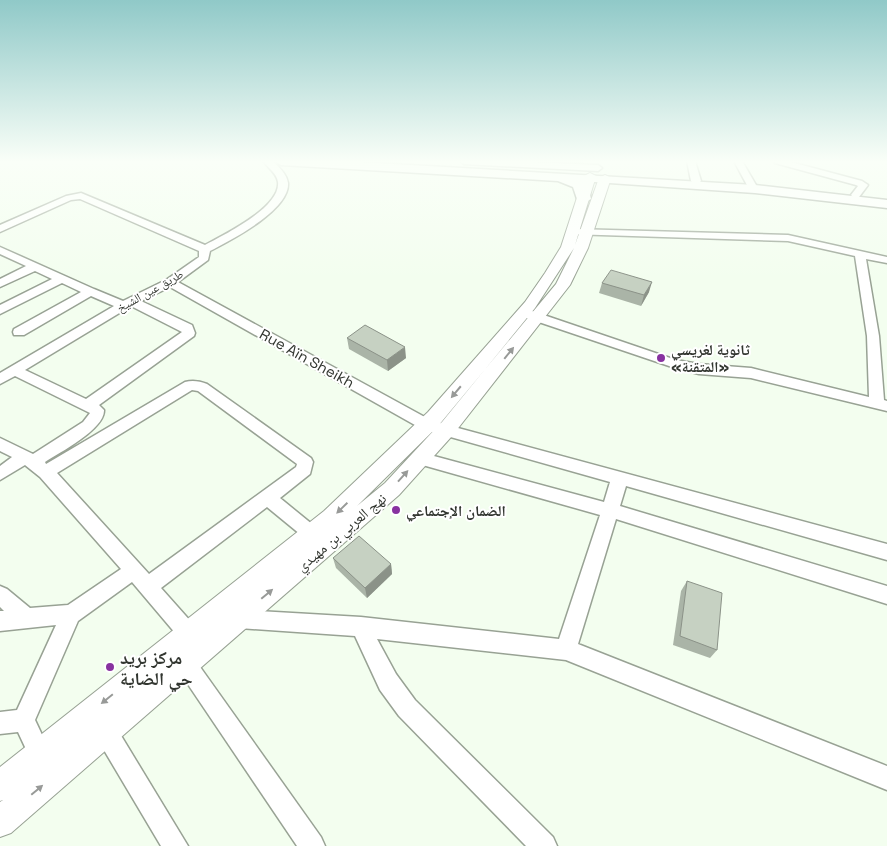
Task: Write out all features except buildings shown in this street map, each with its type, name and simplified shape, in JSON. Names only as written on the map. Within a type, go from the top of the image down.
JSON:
[{"type":"highway","points":[[856,200],[887,204]]},
{"type":"main road","name":"نهج العربي بن مهيدي","points":[[0,822],[194,657],[231,613],[312,534],[436,428],[525,322],[563,285],[581,248],[580,232],[589,200]]},
{"type":"main road","name":"نهج العربي بن مهيدي","points":[[0,786],[188,634],[231,613],[392,489],[419,458],[436,428]]},
{"type":"street","points":[[0,229],[63,200]]},
{"type":"street","points":[[91,200],[205,249],[240,231],[276,200]]},
{"type":"street","points":[[580,232],[788,238],[887,260]]},
{"type":"street","name":"طريق عين الشيخ","points":[[0,379],[128,304],[170,282],[204,258],[205,249]]},
{"type":"street","points":[[0,250],[90,292],[128,304],[188,328],[189,333],[88,405]]},
{"type":"street","points":[[525,322],[675,364],[699,369],[751,373],[882,405],[860,254]]},
{"type":"street","points":[[0,284],[35,266]]},
{"type":"street","points":[[0,310],[61,279]]},
{"type":"street","name":"Rue Aïn Sheikh","points":[[170,282],[436,428],[887,552]]},
{"type":"street","points":[[19,332],[90,292]]},
{"type":"street","points":[[873,336],[887,339]]},
{"type":"street","points":[[14,370],[97,410],[94,421],[35,464]]},
{"type":"street","points":[[0,474],[35,464],[190,385],[196,385],[305,462],[304,470],[147,587]]},
{"type":"street","points":[[0,444],[35,464],[134,570],[188,634],[194,657],[312,846]]},
{"type":"street","points":[[419,458],[609,510],[887,595]]},
{"type":"street","points":[[566,650],[620,478]]},
{"type":"street","points":[[268,498],[312,534]]},
{"type":"street","points":[[0,621],[71,614],[134,570]]},
{"type":"street","points":[[0,595],[27,618]]},
{"type":"street","points":[[231,613],[566,650],[887,778]]},
{"type":"street","points":[[40,754],[24,720],[71,614]]},
{"type":"street","points":[[361,627],[388,682],[407,708],[544,846]]},
{"type":"street","points":[[0,723],[24,720]]},
{"type":"street","points":[[106,732],[175,846]]},
{"type":"place","name":"ثانوية لغريسي «المتقنة»","points":[[661,358]]},
{"type":"place","name":"الضمان الإجتماعي","points":[[396,510]]},
{"type":"place","name":"مركز بريد حي الضاية","points":[[110,667]]}]
